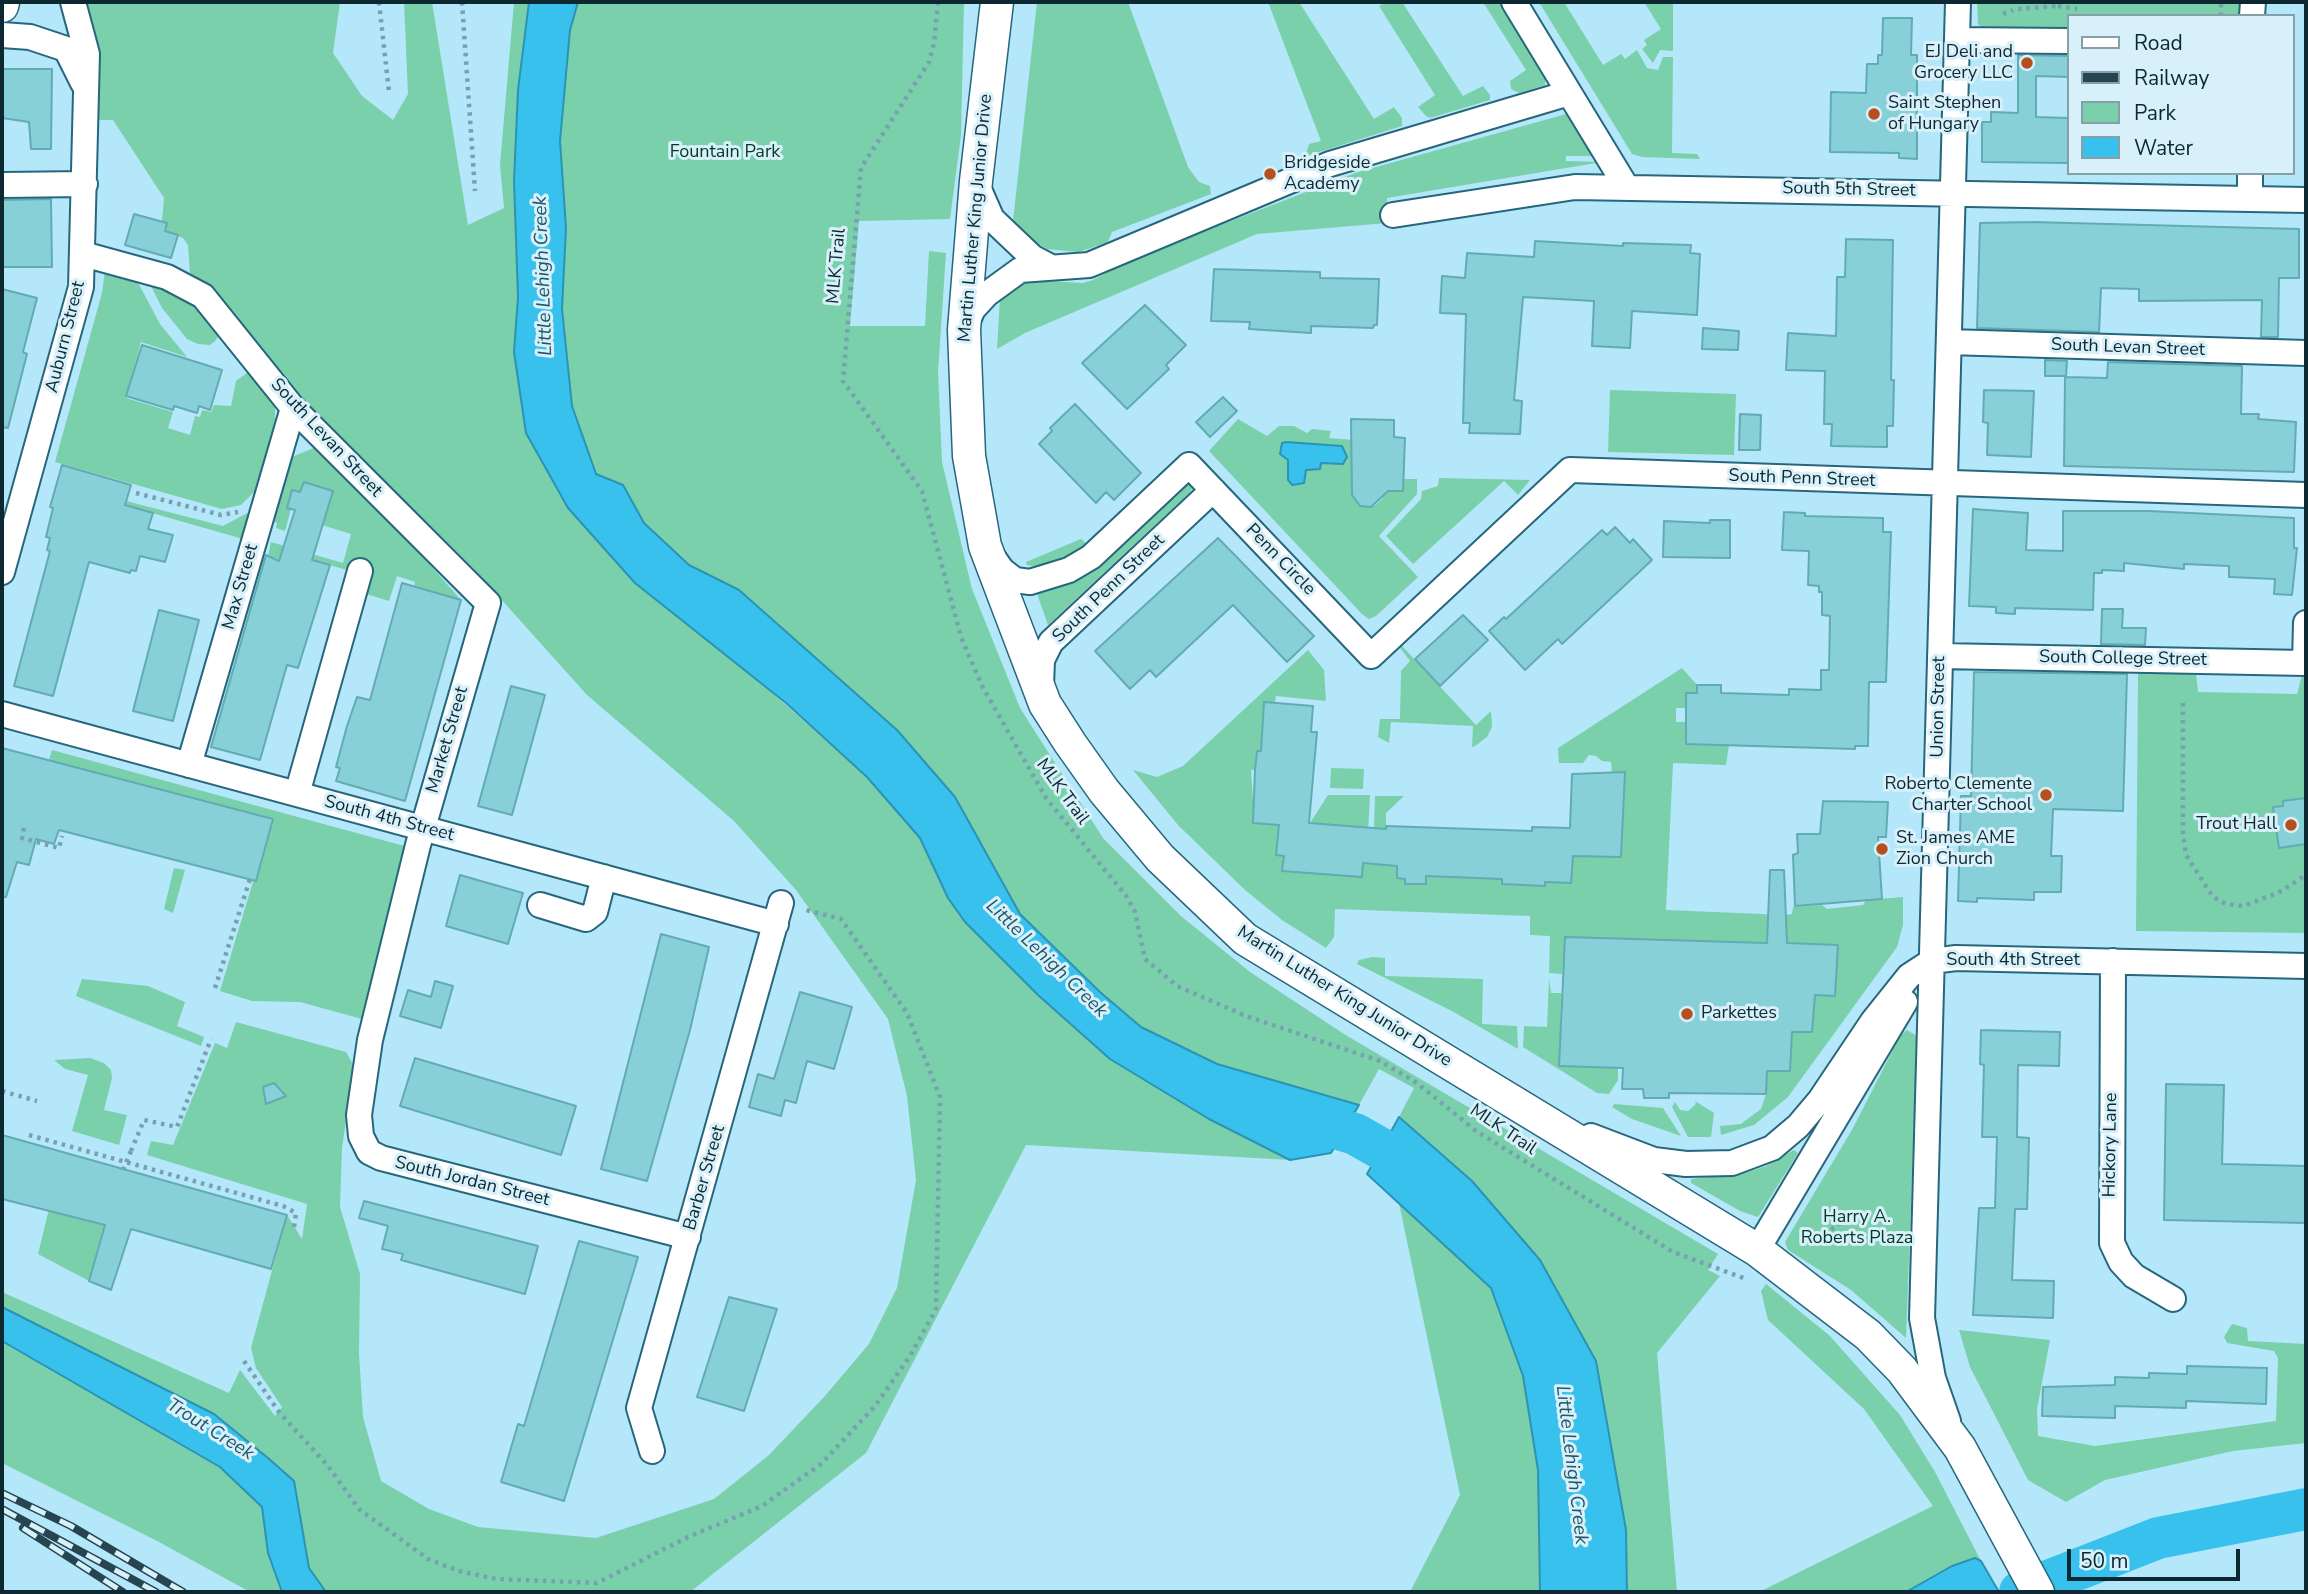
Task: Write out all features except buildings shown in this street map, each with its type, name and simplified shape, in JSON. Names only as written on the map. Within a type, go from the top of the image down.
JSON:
[{"type":"main road","name":"Martin Luther King Junior Drive","points":[[997,2],[976,181],[964,330],[970,456],[985,546],[1045,704],[1104,791],[1160,858],[1245,939],[1493,1088],[1751,1264],[1868,1335],[1917,1389],[1960,1448],[2038,1592]]},
{"type":"street","name":"Auburn Street","points":[[2,572],[81,287],[88,97],[87,54],[73,2]]},
{"type":"street","points":[[1514,2],[1627,188]]},
{"type":"street","name":"Union Street","points":[[1958,2],[1922,1318],[1933,1378],[1960,1448]]},
{"type":"street","name":"Auburn Street","points":[[2,35],[30,37],[66,49],[75,61],[88,97]]},
{"type":"street","points":[[1957,40],[2066,41]]},
{"type":"street","points":[[964,330],[973,309],[1020,270],[1088,265],[1330,164],[1569,93]]},
{"type":"street","points":[[2250,175],[2250,198]]},
{"type":"street","points":[[976,181],[992,219],[1032,257],[1049,266]]},
{"type":"street","points":[[2,185],[85,184]]},
{"type":"street","name":"South 5th Street","points":[[1393,215],[1575,187],[2306,200]]},
{"type":"street","name":"South Levan Street","points":[[83,254],[167,277],[186,284],[202,296],[293,408],[488,603]]},
{"type":"street","name":"South Levan Street","points":[[1949,342],[2306,353]]},
{"type":"street","name":"Max Street","points":[[189,765],[293,408]]},
{"type":"street","name":"South Penn Street","points":[[985,546],[1002,570],[1015,580],[1030,582],[1069,570],[1091,557],[1189,465]]},
{"type":"street","name":"Penn Circle","points":[[1189,465],[1371,656]]},
{"type":"street","name":"South Penn Street","points":[[1371,656],[1570,470],[1945,485],[2306,495]]},
{"type":"street","name":"South Penn Street","points":[[1045,704],[1039,678],[1042,660],[1051,642],[1213,490]]},
{"type":"street","points":[[297,794],[360,571]]},
{"type":"street","name":"Market Street","points":[[370,1040],[423,828],[488,603]]},
{"type":"street","points":[[2305,663],[2306,624]]},
{"type":"street","name":"South College Street","points":[[1940,656],[2305,663]]},
{"type":"street","name":"South 4th Street","points":[[2,714],[604,877],[778,914]]},
{"type":"street","points":[[540,905],[586,919],[595,912],[604,877]]},
{"type":"street","name":"Barber Street","points":[[652,1451],[639,1408],[778,914]]},
{"type":"street","name":"South 4th Street","points":[[1751,1264],[1911,990],[1933,961],[1956,958],[2306,966]]},
{"type":"street","points":[[1493,1088],[1611,1146],[1654,1160],[1686,1164],[1732,1163],[1772,1148],[1798,1126],[1909,976],[1933,961]]},
{"type":"street","name":"Hickory Lane","points":[[2113,961],[2112,1243],[2121,1262],[2134,1276],[2173,1299]]},
{"type":"street","name":"South Jordan Street","points":[[370,1040],[359,1115],[361,1136],[369,1152],[381,1158],[688,1237]]},
{"type":"path","points":[[379,2],[389,92]]},
{"type":"path","points":[[462,2],[475,191]]},
{"type":"path","name":"MLK Trail","points":[[938,2],[934,43],[929,62],[861,168],[843,381],[922,491],[961,637],[982,686],[1046,798],[1127,897],[1135,912],[1144,959],[1177,986],[1246,1016],[1380,1061],[1417,1083],[1476,1132],[1673,1252],[1751,1264]]},
{"type":"path","points":[[2003,14],[2059,4],[2077,9]]},
{"type":"path","points":[[136,493],[230,515],[241,511],[271,485]]},
{"type":"path","points":[[2183,703],[2183,833],[2186,855],[2213,897],[2226,904],[2243,906],[2278,893],[2306,875]]},
{"type":"path","points":[[24,828],[22,838],[59,848],[62,836]]},
{"type":"path","points":[[215,989],[250,879]]},
{"type":"path","points":[[244,1361],[279,1412],[328,1466],[359,1509],[428,1559],[459,1571],[496,1579],[587,1585],[597,1583],[688,1537],[762,1506],[821,1464],[875,1406],[910,1356],[936,1308],[940,1097],[907,1013],[841,919],[778,914]]},
{"type":"path","points":[[123,1170],[144,1120],[177,1127],[211,1039]]},
{"type":"path","points":[[2,1091],[37,1101]]},
{"type":"path","points":[[29,1135],[283,1206],[296,1213],[294,1227]]},
{"type":"path","points":[[1824,1234],[1845,1220]]},
{"type":"green space","points":[[85,2],[340,2],[333,53],[362,96],[393,120],[408,94],[404,2],[432,2],[468,225],[504,208],[500,165],[514,2],[529,2],[518,90],[514,181],[518,297],[514,352],[526,433],[726,652],[867,777],[920,838],[948,898],[1038,995],[1110,1059],[1209,1119],[1290,1160],[1026,1145],[866,1453],[690,1592],[326,1592],[309,1568],[294,1481],[214,1414],[2,1307],[2,1292],[229,1393],[240,1370],[275,1416],[282,1407],[256,1368],[251,1348],[287,1215],[302,1239],[307,1204],[147,1155],[151,1141],[173,1145],[215,1043],[227,1048],[236,1022],[346,1052],[354,1066],[342,1148],[340,1207],[360,1274],[359,1354],[363,1417],[381,1481],[429,1509],[478,1527],[596,1538],[714,1499],[769,1455],[824,1397],[869,1344],[897,1288],[916,1180],[907,1096],[888,1019],[796,890],[734,821],[587,695],[473,568],[295,392],[241,323],[190,273],[188,245],[183,238],[165,231],[167,223],[162,221],[164,198],[113,120],[97,120]]},
{"type":"green space","name":"Fountain Park","points":[[578,2],[964,2],[961,135],[950,219],[859,221],[850,326],[925,326],[929,251],[946,253],[938,372],[942,462],[972,589],[1020,708],[1103,838],[1181,916],[1250,972],[1344,1034],[1718,1254],[1708,1270],[1720,1276],[1657,1353],[1677,1592],[1627,1592],[1626,1530],[1596,1361],[1540,1260],[1472,1181],[1399,1117],[1414,1088],[1379,1069],[1359,1105],[1217,1064],[1141,1027],[1100,992],[1020,914],[955,797],[897,730],[739,590],[689,565],[644,523],[623,485],[596,474],[572,406],[562,309],[566,228],[560,141],[570,30]]},
{"type":"green space","points":[[1037,2],[1128,2],[1188,167],[1199,182],[1210,186],[1211,194],[1112,232],[1108,242],[1079,252],[1047,249],[1024,235],[1013,221]]},
{"type":"green space","points":[[1268,2],[1299,2],[1374,119],[1394,107],[1402,118],[1402,126],[1306,154],[1309,144],[1321,141]]},
{"type":"green space","points":[[1386,2],[1402,2],[1463,96],[1483,86],[1490,95],[1490,100],[1430,118],[1426,116],[1418,107],[1435,95],[1379,6]]},
{"type":"green space","points":[[1483,2],[1500,2],[1546,75],[1545,85],[1519,93],[1511,89],[1510,81],[1526,70]]},
{"type":"green space","points":[[1539,2],[1564,2],[1603,65],[1621,54],[1625,59],[1637,50],[1647,68],[1658,70],[1663,57],[1673,57],[1672,153],[1697,154],[1700,159],[1642,157],[1632,154]]},
{"type":"green space","points":[[1644,2],[1673,2],[1673,51],[1660,50],[1653,63],[1642,49],[1647,45],[1644,40],[1661,29]]},
{"type":"green space","points":[[1977,2],[2244,2],[2244,14],[2066,14],[2066,32],[1983,29],[1978,24]]},
{"type":"green space","points":[[1571,114],[1594,156],[1566,156],[1566,161],[1602,162],[1387,198],[1387,223],[1257,234],[1025,333],[997,349],[1000,298],[1009,288],[1028,280],[1083,283],[1093,280],[1133,259],[1355,173]]},
{"type":"green space","points":[[105,270],[135,277],[160,324],[187,357],[141,342],[126,398],[173,412],[168,428],[190,435],[195,416],[200,417],[202,410],[211,412],[214,405],[231,406],[236,381],[252,369],[275,399],[275,423],[256,490],[241,505],[222,509],[55,462],[102,293]]},
{"type":"green space","points":[[149,282],[191,298],[220,334],[215,341],[210,345],[187,339],[162,308]]},
{"type":"green space","points":[[1610,390],[1736,394],[1734,455],[1608,452]]},
{"type":"green space","points":[[1238,419],[1267,436],[1279,426],[1294,426],[1307,433],[1312,429],[1331,431],[1329,438],[1353,440],[1352,495],[1360,506],[1374,506],[1382,499],[1384,491],[1403,491],[1404,479],[1417,479],[1417,494],[1379,536],[1418,577],[1376,616],[1369,619],[1362,614],[1209,451]]},
{"type":"green space","points":[[316,447],[387,516],[461,600],[414,587],[415,582],[397,576],[389,601],[360,592],[354,572],[312,560],[309,568],[268,556],[271,542],[343,563],[351,534],[322,525],[332,491],[304,482],[300,492],[292,490],[287,507],[291,509],[285,531],[276,528],[277,523],[269,520],[285,466],[292,457]]},
{"type":"green space","points":[[1439,478],[1530,480],[1518,495],[1504,481],[1413,564],[1386,536],[1421,499],[1422,491],[1438,486]]},
{"type":"green space","points":[[1188,483],[1192,489],[1188,494],[1048,625],[1036,591]]},
{"type":"green space","points":[[126,501],[223,526],[251,511],[243,539],[124,505]]},
{"type":"green space","points":[[1081,539],[1089,546],[1080,554],[1038,567],[1027,565],[1026,562]]},
{"type":"green space","points":[[1414,630],[1417,631],[1402,646],[1476,725],[1491,711],[1492,727],[1487,737],[1475,746],[1472,747],[1473,726],[1391,722],[1389,743],[1378,737],[1380,719],[1400,719],[1401,671],[1410,661],[1398,645]]},
{"type":"green space","points":[[1308,650],[1324,670],[1326,701],[1276,696],[1275,703],[1264,702],[1261,751],[1257,751],[1255,770],[1251,770],[1253,800],[1259,801],[1253,823],[1284,825],[1276,855],[1284,856],[1283,871],[1373,863],[1375,796],[1404,796],[1386,813],[1386,847],[1397,848],[1397,878],[1405,879],[1405,884],[1425,884],[1426,850],[1448,877],[1503,879],[1503,884],[1544,886],[1545,882],[1571,883],[1573,856],[1621,857],[1625,773],[1612,772],[1611,762],[1602,761],[1596,756],[1589,755],[1583,763],[1559,763],[1558,748],[1682,668],[1697,685],[1697,693],[1686,693],[1686,708],[1676,708],[1676,722],[1686,722],[1686,744],[1721,745],[1730,738],[1726,765],[1673,763],[1666,910],[1786,915],[1792,914],[1793,907],[1822,905],[1827,909],[1863,905],[1866,900],[1903,897],[1903,925],[1897,947],[1788,1097],[1754,1125],[1721,1135],[1720,1126],[1741,1124],[1761,1109],[1766,1094],[1767,1071],[1790,1071],[1792,1032],[1812,1032],[1815,995],[1835,996],[1838,945],[1566,937],[1562,974],[1549,973],[1550,936],[1530,935],[1530,916],[1335,909],[1334,937],[1326,948],[1282,920],[1245,890],[1178,825],[1133,770],[1157,777],[1183,766]]},
{"type":"green space","points":[[2138,673],[2196,673],[2198,692],[2297,694],[2302,675],[2306,674],[2306,933],[2136,931]]},
{"type":"green space","points":[[52,750],[408,847],[362,1019],[300,1002],[252,1001],[220,991],[272,819],[49,760]]},
{"type":"green space","points":[[1331,768],[1364,769],[1363,789],[1330,788]]},
{"type":"green space","points":[[1328,795],[1370,795],[1367,853],[1363,853],[1365,827],[1310,823]]},
{"type":"green space","points":[[174,868],[185,870],[173,913],[164,909]]},
{"type":"green space","points":[[1385,958],[1385,976],[1483,979],[1482,1024],[1517,1026],[1518,1049],[1452,1011],[1357,964],[1359,960]]},
{"type":"green space","points":[[1549,978],[1551,993],[1561,993],[1560,1066],[1618,1068],[1618,1080],[1609,1094],[1597,1093],[1523,1047],[1524,1026],[1547,1027]]},
{"type":"green space","points":[[82,979],[148,986],[185,1002],[177,1026],[204,1037],[201,1046],[76,996]]},
{"type":"green space","name":"Harry A. Roberts Plaza","points":[[1907,1030],[1917,1036],[1906,1338],[1851,1290],[1788,1250],[1785,1242],[1853,1128],[1900,1036]]},
{"type":"green space","points":[[90,1058],[104,1063],[111,1070],[112,1078],[104,1110],[127,1115],[119,1145],[72,1131],[88,1075],[65,1069],[54,1060]]},
{"type":"green space","points":[[1695,1101],[1714,1113],[1711,1137],[1688,1137],[1672,1107],[1675,1102],[1680,1110],[1688,1111],[1696,1104]]},
{"type":"green space","points":[[1614,1104],[1663,1108],[1681,1136],[1632,1119],[1612,1107]]},
{"type":"green space","points":[[1794,1150],[1798,1153],[1758,1217],[1740,1211],[1691,1183],[1691,1179],[1745,1173],[1766,1166]]},
{"type":"green space","points":[[1399,1203],[1491,1288],[1523,1376],[1538,1470],[1540,1592],[1410,1592],[1460,1495]]},
{"type":"green space","points":[[49,1209],[123,1230],[99,1247],[89,1281],[38,1254]]},
{"type":"green space","points":[[1766,1284],[1830,1336],[1900,1415],[1935,1472],[1981,1561],[1974,1558],[1952,1566],[1906,1592],[1759,1592],[1933,1506],[1864,1409],[1768,1320],[1761,1291]]},
{"type":"green space","points":[[2232,1324],[2247,1328],[2248,1341],[2306,1344],[2306,1443],[2233,1451],[2105,1480],[2066,1502],[2028,1480],[1970,1367],[1959,1330],[2050,1340],[2037,1409],[2038,1436],[2095,1446],[2276,1421],[2278,1358],[2274,1351],[2227,1343],[2224,1337]]},
{"type":"green space","points":[[2,1341],[220,1467],[262,1507],[268,1553],[282,1592],[250,1592],[159,1542],[2,1463]]},
{"type":"water","points":[[529,2],[578,2],[570,30],[560,141],[566,228],[562,309],[572,406],[596,474],[623,485],[644,523],[689,565],[739,590],[897,730],[955,797],[1020,914],[1100,992],[1141,1027],[1217,1064],[1359,1105],[1331,1153],[1290,1160],[1209,1119],[1110,1059],[1038,995],[965,922],[948,898],[920,838],[867,777],[786,703],[635,583],[568,508],[526,433],[514,352],[518,297],[514,181],[518,90]]},
{"type":"water","points":[[1282,443],[1342,446],[1347,457],[1343,464],[1321,463],[1320,469],[1306,470],[1304,483],[1292,485],[1288,480],[1288,460],[1280,454]]},
{"type":"water","points":[[1399,1117],[1472,1181],[1540,1260],[1596,1361],[1626,1530],[1627,1592],[1540,1592],[1538,1470],[1523,1376],[1491,1288],[1367,1174]]},
{"type":"water","name":"Trout Creek","points":[[2,1307],[214,1414],[268,1458],[294,1481],[309,1568],[326,1592],[282,1592],[268,1553],[262,1507],[220,1467],[2,1341]]},
{"type":"water","points":[[1975,1558],[1981,1561],[1999,1592],[1906,1592],[1952,1566]]},
{"type":"waterway","name":"Little Lehigh Creek","points":[[1289,1114],[1355,1134],[1408,1164],[1426,1182]]},
{"type":"waterway","points":[[2020,1592],[2158,1538],[2306,1509]]},
{"type":"railway","points":[[2,1493],[71,1526],[183,1592]]},
{"type":"railway","points":[[2,1509],[156,1592]]},
{"type":"railway","points":[[23,1528],[123,1592]]},
{"type":"place","name":"EJ Deli and Grocery LLC","points":[[2027,63]]},
{"type":"place","name":"Saint Stephen of Hungary","points":[[1874,114]]},
{"type":"place","name":"Bridgeside Academy","points":[[1270,174]]},
{"type":"place","name":"Roberto Clemente Charter School","points":[[2046,795]]},
{"type":"place","name":"Trout Hall","points":[[2291,825]]},
{"type":"place","name":"St. James AME Zion Church","points":[[1882,849]]},
{"type":"place","name":"Parkettes","points":[[1687,1014]]}]
